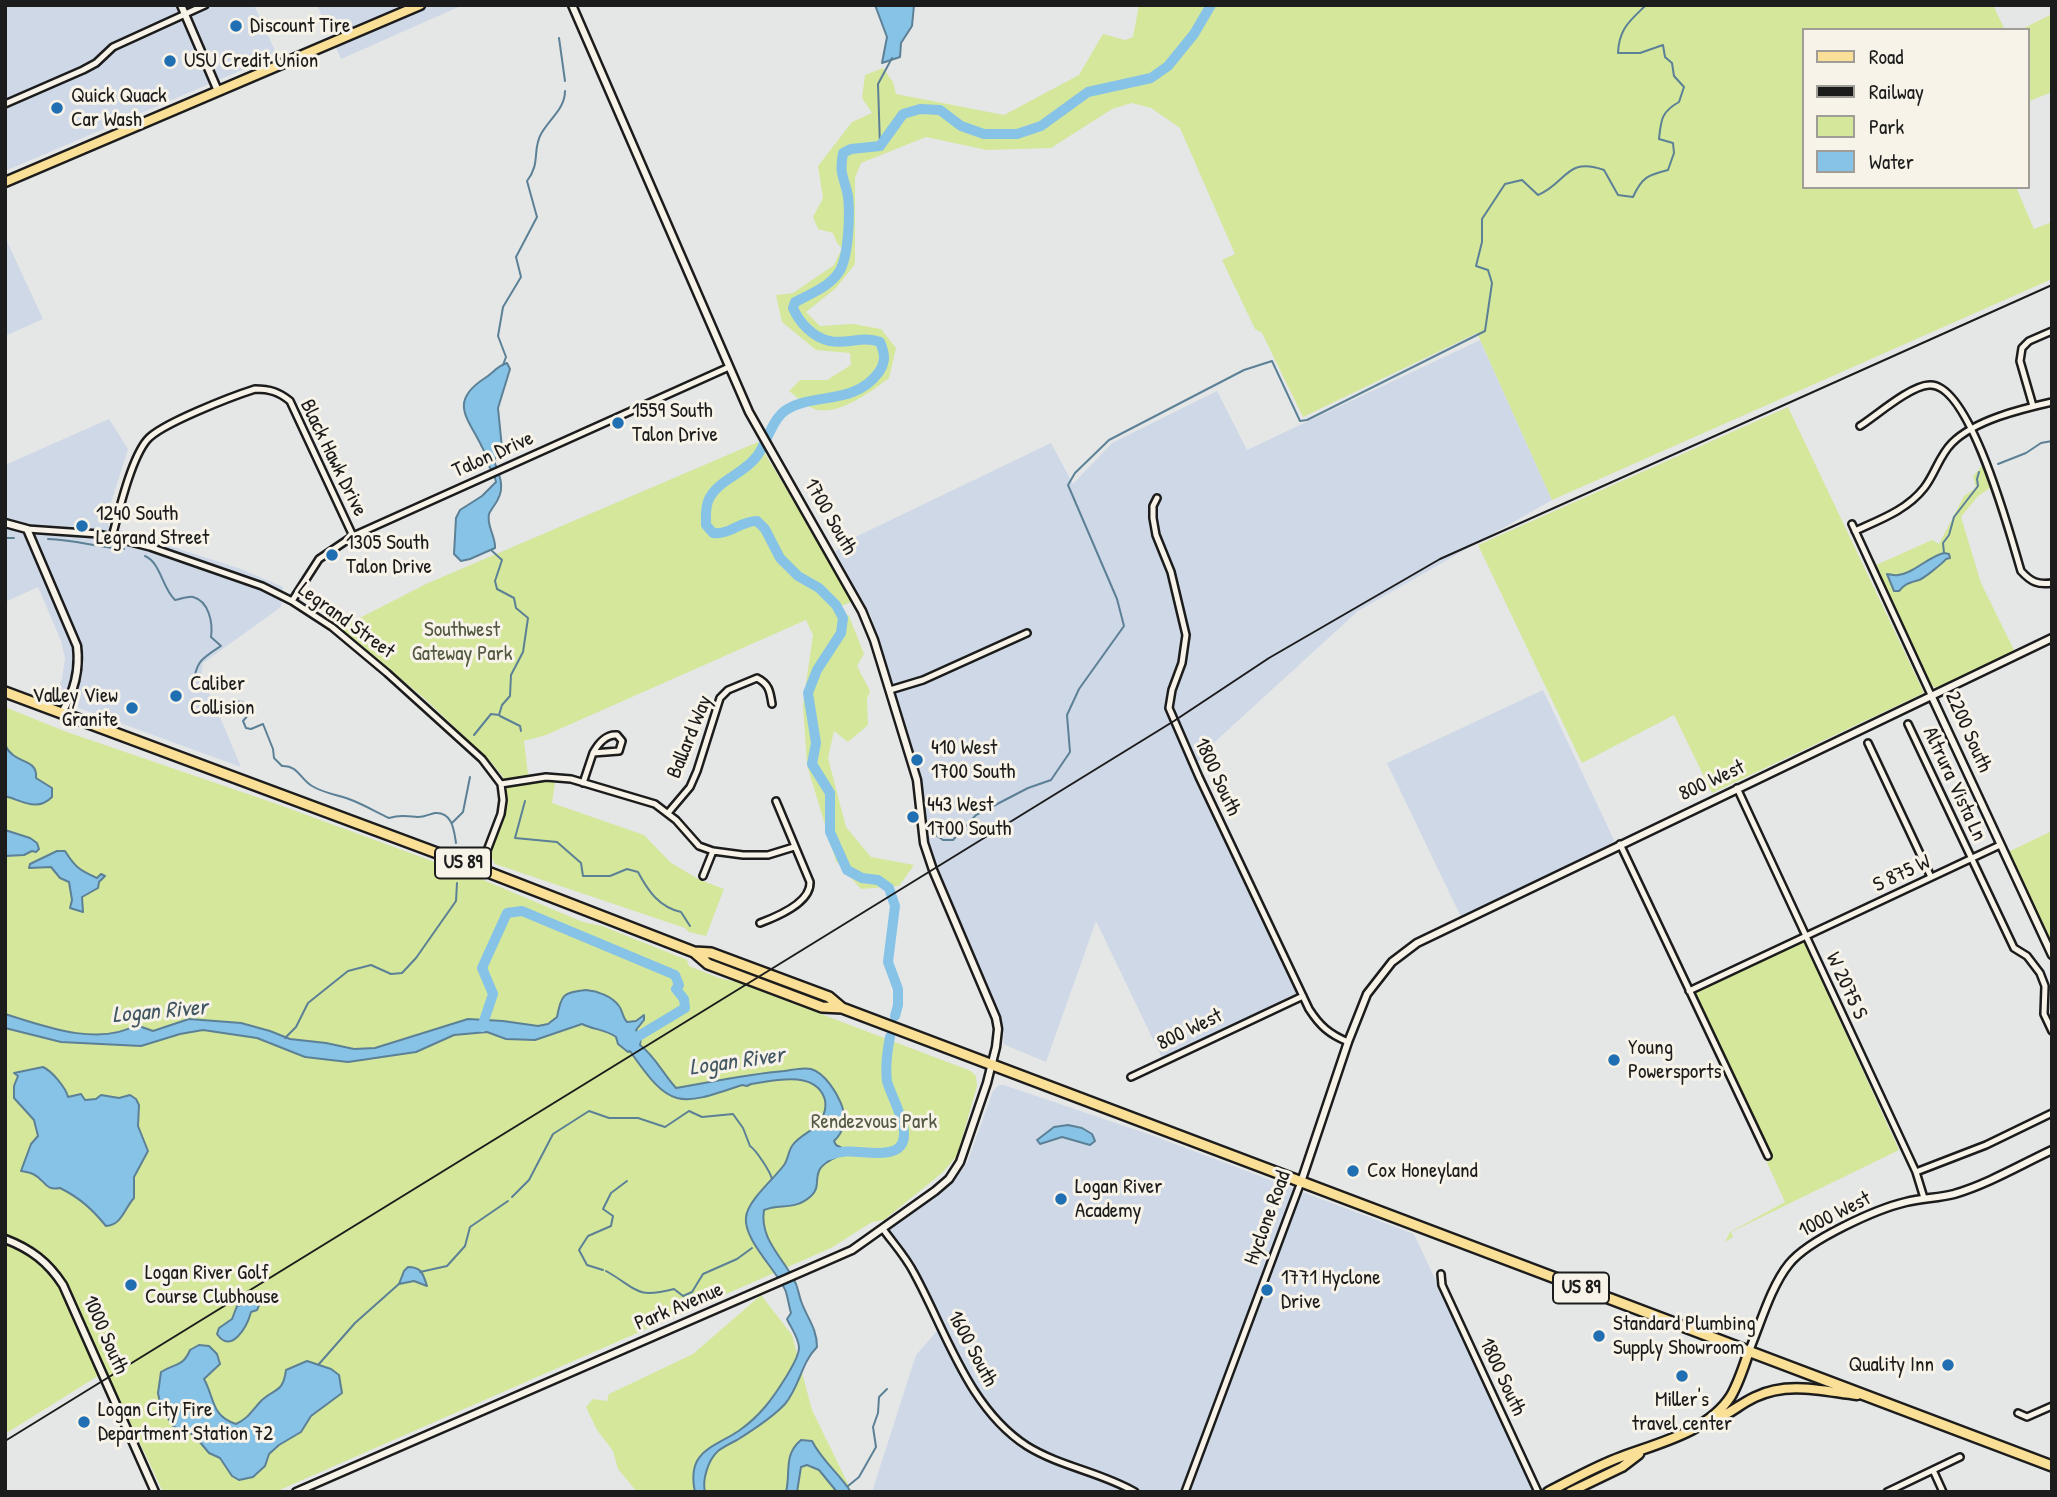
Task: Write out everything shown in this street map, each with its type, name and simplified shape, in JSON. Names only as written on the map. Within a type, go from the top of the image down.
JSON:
[{"type":"highway","name":"US 89","points":[[5,692],[162,753],[480,869],[694,952],[711,953],[817,992],[829,997],[842,1008],[2052,1466]]},
{"type":"main road","points":[[5,182],[420,5]]},
{"type":"main road","name":"1000 West","points":[[1548,1492],[1704,1423],[1730,1397],[1749,1351]]},
{"type":"main road","points":[[1704,1423],[1726,1416],[1742,1404],[1773,1390],[1794,1387],[1866,1396]]},
{"type":"main road","name":"1000 West","points":[[1570,1492],[1622,1467],[1648,1448]]},
{"type":"main road","points":[[1563,1492],[1612,1467],[1628,1455]]},
{"type":"street","points":[[181,5],[218,91]]},
{"type":"street","points":[[5,104],[83,70],[96,63],[113,47],[205,5]]},
{"type":"street","name":"1700 South","points":[[572,5],[749,412],[862,611],[890,690],[917,780],[924,844],[996,1018],[996,1047],[992,1064]]},
{"type":"street","points":[[2033,406],[2020,360],[2022,348],[2029,341],[2052,331]]},
{"type":"street","name":"Talon Drive","points":[[292,601],[319,559],[353,536],[729,367]]},
{"type":"street","points":[[1860,426],[1920,387],[1932,384],[1947,391],[1973,429],[1990,471],[2021,571],[2030,581],[2052,583]]},
{"type":"street","name":"Black Hawk Drive","points":[[112,537],[138,453],[148,439],[166,426],[255,389],[280,393],[290,401],[353,536]]},
{"type":"street","points":[[1973,429],[2012,412],[2052,401]]},
{"type":"street","name":"2200 South","points":[[1973,429],[1954,441],[1938,461],[1923,489],[1910,502],[1854,528],[2052,955]]},
{"type":"street","name":"1800 South","points":[[1157,498],[1153,506],[1154,527],[1171,572],[1186,635],[1182,663],[1172,690],[1169,708],[1303,996],[1318,1023],[1332,1035],[1348,1042]]},
{"type":"street","name":"Legrand Street","points":[[5,523],[27,529],[112,537],[150,547],[243,579],[292,601],[332,627],[387,673],[482,759],[501,783]]},
{"type":"street","points":[[27,529],[77,646],[79,664],[76,680],[62,713]]},
{"type":"street","points":[[890,690],[923,680],[1027,634]]},
{"type":"street","name":"800 West","points":[[1392,962],[1416,943],[2052,638]]},
{"type":"street","name":"Ballard Way","points":[[668,813],[694,779],[720,698],[728,690],[757,678],[765,682],[770,690],[772,704]]},
{"type":"street","name":"Altrura Vista Ln","points":[[1908,724],[2014,948],[2027,956],[2040,973],[2045,986],[2044,1014],[2052,1031]]},
{"type":"street","points":[[583,783],[593,753],[604,739],[612,734],[622,741],[619,751],[593,753]]},
{"type":"street","points":[[604,739],[610,753]]},
{"type":"street","points":[[1868,743],[1931,877]]},
{"type":"street","points":[[480,869],[500,814],[503,800],[501,783],[557,777],[655,804],[668,813],[699,846],[713,851],[768,855],[794,847]]},
{"type":"street","name":"W 2075 S","points":[[1737,788],[1916,1172],[1924,1198]]},
{"type":"street","points":[[760,923],[806,897],[810,890],[810,883],[776,801]]},
{"type":"street","points":[[1620,844],[1768,1156]]},
{"type":"street","name":"S 875 W","points":[[1689,991],[2000,845]]},
{"type":"street","points":[[703,876],[713,851]]},
{"type":"street","name":"Hyclone Road","points":[[1185,1492],[1301,1182],[1348,1042],[1367,994],[1392,962]]},
{"type":"street","name":"800 West","points":[[1131,1077],[1303,996]]},
{"type":"street","name":"Park Avenue","points":[[296,1492],[852,1250],[948,1179],[960,1162],[992,1064]]},
{"type":"street","points":[[1916,1172],[1986,1145],[2052,1113]]},
{"type":"street","name":"1000 West","points":[[1749,1351],[1777,1283],[1787,1266],[1800,1252],[1821,1238],[1890,1207],[1952,1194],[1974,1186],[2052,1150]]},
{"type":"street","name":"1600 South","points":[[883,1229],[912,1269],[972,1387],[995,1416],[1025,1444],[1041,1454],[1135,1492]]},
{"type":"street","name":"1000 South","points":[[5,1239],[38,1255],[54,1271],[73,1305],[155,1492]]},
{"type":"street","name":"1800 South","points":[[1441,1274],[1442,1285],[1538,1492]]},
{"type":"street","points":[[2018,1413],[2027,1417],[2052,1406]]},
{"type":"street","points":[[1887,1492],[1961,1457]]},
{"type":"street","points":[[1933,1470],[1943,1492]]},
{"type":"shaded area","points":[[5,5],[175,5],[178,12],[195,5],[254,5],[277,55],[5,171]]},
{"type":"shaded area","points":[[317,5],[463,5],[341,59]]},
{"type":"shaded area","points":[[5,237],[43,319],[5,336]]},
{"type":"shaded area","points":[[1480,340],[1552,500],[1358,611],[1206,750],[1191,772],[1296,994],[1162,1058],[1096,921],[1046,1062],[1003,1044],[1004,1028],[927,841],[924,793],[871,616],[835,552],[845,542],[1051,443],[1073,484],[1112,443],[1217,391],[1247,450]]},
{"type":"shaded area","points":[[109,419],[128,449],[111,503],[108,526],[241,569],[283,587],[281,607],[203,663],[201,679],[212,698],[241,767],[54,699],[62,679],[65,658],[61,641],[38,587],[5,602],[5,465]]},
{"type":"shaded area","points":[[1543,690],[1615,842],[1461,917],[1387,763]]},
{"type":"shaded area","points":[[999,1085],[1151,1135],[1414,1234],[1534,1492],[872,1492],[916,1355],[944,1323],[888,1231],[956,1177],[967,1163],[993,1091]]},
{"type":"green space","points":[[1139,5],[1993,5],[2004,28],[1801,28],[1801,189],[2017,189],[2034,229],[2052,222],[2052,279],[1552,500],[1477,333],[1303,417],[1262,333],[1255,329],[1222,260],[1235,254],[1180,128],[1151,108],[1132,103],[1112,109],[1051,148],[987,150],[926,137],[861,163],[855,178],[855,264],[836,288],[806,312],[820,326],[853,324],[881,329],[896,348],[889,378],[853,402],[831,410],[812,408],[789,391],[800,380],[827,380],[851,365],[850,353],[816,350],[782,322],[776,295],[793,293],[834,265],[842,248],[833,233],[818,229],[813,217],[823,198],[818,166],[852,122],[872,113],[862,98],[865,75],[883,68],[893,82],[896,94],[1004,115],[1079,75],[1103,34],[1125,40],[1133,37]]},
{"type":"green space","points":[[2052,14],[2052,92],[2029,101],[2029,28],[2024,28]]},
{"type":"green space","points":[[1788,407],[1924,693],[1712,793],[1674,715],[1582,763],[1478,545]]},
{"type":"green space","name":"Southwest Gateway Park","points":[[758,442],[854,601],[836,608],[849,616],[864,654],[857,666],[870,691],[867,699],[868,725],[848,742],[834,731],[828,758],[846,827],[871,857],[914,865],[899,886],[861,889],[836,861],[807,765],[803,704],[813,635],[806,620],[546,735],[524,741],[528,774],[555,783],[552,803],[644,835],[670,862],[698,879],[724,889],[706,936],[495,864],[490,854],[507,808],[507,791],[503,777],[491,762],[425,699],[340,628],[426,584]]},
{"type":"green space","points":[[1983,465],[1990,488],[1978,496],[1961,517],[1981,583],[2015,652],[1937,688],[1932,686],[1876,565],[1932,540],[1939,544],[1964,496],[1976,488],[1973,476]]},
{"type":"green space","name":"Rendezvous Park","points":[[5,707],[64,731],[274,803],[481,879],[583,922],[602,926],[687,960],[689,966],[719,978],[737,982],[971,1071],[976,1076],[977,1086],[957,1156],[942,1173],[884,1220],[872,1222],[831,1248],[275,1492],[163,1492],[106,1371],[5,1434]]},
{"type":"green space","points":[[2052,831],[2052,947],[2008,852]]},
{"type":"green space","points":[[1804,942],[1899,1150],[1731,1232],[1733,1237],[1725,1242],[1730,1232],[1785,1202],[1689,991]]},
{"type":"green space","points":[[761,1295],[792,1335],[812,1410],[852,1492],[637,1492],[618,1469],[613,1451],[597,1430],[586,1407],[593,1399],[607,1401],[609,1394],[693,1354]]},
{"type":"water","points":[[875,5],[914,5],[912,26],[901,43],[900,57],[882,63],[887,37]]},
{"type":"water","points":[[507,363],[510,369],[498,408],[502,448],[494,461],[501,489],[488,518],[495,548],[461,561],[454,554],[456,518],[460,510],[482,496],[496,482],[467,419],[464,403],[474,387]]},
{"type":"water","points":[[1944,553],[1949,554],[1950,558],[1921,579],[1894,591],[1887,574],[1904,574]]},
{"type":"water","points":[[5,745],[14,756],[33,767],[36,778],[52,788],[52,797],[35,805],[5,796]]},
{"type":"water","points":[[5,830],[30,838],[37,843],[39,849],[24,855],[5,856]]},
{"type":"water","points":[[57,851],[65,851],[86,873],[97,878],[101,874],[105,876],[99,882],[98,888],[82,897],[83,912],[70,908],[72,900],[69,882],[60,878],[51,867],[29,868],[30,864]]},
{"type":"water","points":[[586,990],[616,1002],[627,1022],[636,1021],[644,1015],[644,1020],[636,1030],[641,1037],[640,1045],[676,1088],[808,1068],[826,1079],[842,1106],[842,1129],[834,1141],[842,1148],[841,1155],[821,1168],[814,1193],[799,1204],[764,1210],[765,1231],[796,1284],[814,1329],[817,1347],[807,1360],[785,1404],[762,1424],[714,1455],[705,1476],[705,1492],[695,1492],[693,1478],[698,1459],[712,1446],[740,1430],[760,1412],[781,1385],[799,1352],[798,1341],[787,1319],[791,1313],[786,1292],[755,1245],[746,1217],[756,1197],[780,1171],[792,1146],[822,1119],[825,1100],[819,1089],[811,1083],[781,1080],[742,1085],[703,1097],[677,1098],[655,1084],[630,1051],[618,1044],[616,1037],[582,1024],[535,1040],[506,1039],[487,1032],[454,1035],[416,1052],[348,1062],[305,1057],[257,1038],[203,1030],[141,1046],[61,1042],[5,1028],[5,1014],[53,1029],[88,1034],[121,1031],[136,1025],[153,1031],[189,1019],[241,1023],[290,1039],[354,1049],[375,1048],[468,1019],[538,1026],[548,1024],[557,1017],[564,996]]},
{"type":"water","points":[[43,1067],[58,1080],[68,1097],[81,1094],[85,1100],[96,1099],[101,1095],[119,1098],[130,1095],[139,1105],[138,1126],[148,1151],[134,1177],[134,1198],[116,1223],[106,1226],[85,1204],[67,1192],[60,1188],[51,1188],[33,1174],[21,1171],[31,1144],[38,1136],[34,1120],[14,1098],[14,1086],[18,1076],[14,1073]]},
{"type":"water","points":[[1068,1125],[1082,1128],[1092,1134],[1095,1141],[1090,1145],[1062,1137],[1040,1144],[1037,1140],[1054,1127]]},
{"type":"water","points":[[408,1267],[419,1270],[427,1286],[414,1281],[399,1284]]},
{"type":"water","points":[[256,1301],[260,1303],[257,1310],[251,1312],[238,1337],[228,1342],[222,1340],[217,1334],[219,1328],[232,1319],[237,1306]]},
{"type":"water","points":[[199,1345],[209,1346],[217,1354],[220,1364],[204,1379],[218,1412],[236,1424],[281,1386],[286,1370],[307,1361],[331,1369],[339,1375],[342,1393],[311,1416],[301,1432],[269,1454],[265,1466],[253,1477],[239,1480],[232,1476],[220,1458],[209,1453],[194,1435],[174,1427],[161,1408],[158,1393],[161,1372],[181,1362],[190,1350]]},
{"type":"water","points":[[801,1440],[812,1441],[851,1492],[837,1492],[819,1470],[807,1465],[801,1467],[797,1492],[786,1492],[790,1458]]},
{"type":"waterway","points":[[895,1016],[898,989],[888,962],[895,906],[889,888],[878,880],[862,878],[847,870],[830,832],[830,793],[812,764],[816,743],[808,693],[817,670],[841,633],[843,618],[836,605],[819,588],[798,576],[780,558],[765,529],[757,521],[725,532],[713,533],[706,525],[708,502],[718,487],[752,462],[761,451],[777,419],[786,410],[809,401],[858,390],[869,383],[883,364],[884,354],[880,342],[867,339],[836,342],[818,337],[807,329],[793,308],[795,302],[830,282],[842,265],[847,246],[849,213],[842,172],[843,153],[851,149],[880,146],[903,114],[920,109],[940,110],[961,126],[984,134],[1017,134],[1041,126],[1088,92],[1151,78],[1168,66],[1194,34],[1211,5]]},
{"type":"waterway","points":[[930,831],[943,840],[953,840],[976,815],[1028,788],[1051,780],[1070,752],[1067,715],[1079,689],[1124,626],[1117,599],[1068,485],[1075,473],[1109,440],[1244,370],[1272,361],[1300,421],[1307,420],[1485,331],[1492,283],[1488,270],[1476,266],[1482,242],[1482,219],[1505,184],[1522,180],[1538,195],[1567,173],[1582,166],[1604,170],[1618,195],[1633,197],[1646,178],[1668,170],[1674,153],[1673,143],[1659,139],[1660,127],[1665,113],[1679,102],[1684,87],[1674,76],[1672,63],[1665,57],[1663,45],[1640,53],[1618,53],[1623,31],[1646,5]]},
{"type":"waterway","points":[[559,38],[565,81]]},
{"type":"waterway","points":[[880,146],[878,84],[892,58]]},
{"type":"waterway","points":[[503,365],[506,357],[498,336],[503,307],[521,277],[516,257],[537,217],[527,181],[534,168],[538,140],[560,109],[565,91]]},
{"type":"waterway","points":[[1998,464],[2026,453],[2041,443],[2052,441]]},
{"type":"waterway","points":[[1944,553],[1943,543],[1949,535],[1954,517],[1978,486],[1979,472]]},
{"type":"waterway","points":[[5,538],[14,538]]},
{"type":"waterway","points":[[48,539],[124,549]]},
{"type":"waterway","points":[[474,735],[491,714],[499,715],[502,705],[510,696],[511,675],[523,652],[528,618],[516,608],[514,598],[497,589],[495,581],[502,560],[491,550]]},
{"type":"waterway","points":[[145,556],[155,564],[175,600],[193,597],[203,603],[210,619],[211,637],[221,646],[201,662],[193,686]]},
{"type":"waterway","points":[[212,702],[243,702],[249,714],[243,721],[246,728],[251,729],[263,724],[274,758],[282,766],[295,770],[312,786],[354,801],[389,818],[441,814],[452,823],[456,843]]},
{"type":"waterway","points":[[500,716],[520,726],[521,731]]},
{"type":"waterway","points":[[452,823],[463,812],[470,777]]},
{"type":"waterway","points":[[525,801],[515,838],[557,842],[581,863],[583,876],[610,876],[627,869],[638,872],[655,897],[666,906],[681,912],[690,926]]},
{"type":"waterway","points":[[285,1038],[296,1027],[308,1003],[348,971],[371,965],[391,974],[402,973],[416,958],[456,901],[457,883]]},
{"type":"waterway","name":"Logan River","points":[[482,1027],[493,994],[482,968],[507,913],[522,911],[675,975],[679,985],[676,989],[684,999],[685,1008],[637,1037],[633,1044]]},
{"type":"waterway","points":[[829,1155],[844,1152],[889,1152],[899,1148],[904,1131],[887,1081],[886,1070],[890,1037]]},
{"type":"waterway","points":[[512,1197],[529,1180],[553,1134],[589,1111],[609,1118],[638,1118],[665,1127],[689,1111],[702,1117],[733,1114],[772,1179]]},
{"type":"waterway","points":[[603,1270],[587,1265],[579,1250],[588,1236],[611,1226],[613,1216],[603,1209],[611,1193],[627,1181]]},
{"type":"waterway","points":[[420,1272],[447,1266],[465,1246],[470,1227],[508,1201]]},
{"type":"waterway","points":[[606,1271],[643,1292],[674,1289],[683,1296],[692,1292],[703,1274],[737,1259],[752,1248]]},
{"type":"waterway","points":[[319,1364],[355,1323],[400,1283]]},
{"type":"waterway","points":[[848,1486],[859,1477],[876,1447],[873,1427],[878,1413],[879,1397],[887,1389]]},
{"type":"railway","points":[[5,1441],[1174,721],[1269,658],[1440,559],[2052,285]]},
{"type":"place","name":"Discount Tire","points":[[236,26]]},
{"type":"place","name":"USU Credit Union","points":[[170,61]]},
{"type":"place","name":"Quick Quack Car Wash","points":[[57,108]]},
{"type":"place","name":"1559 South Talon Drive","points":[[618,423]]},
{"type":"place","name":"1240 South Legrand Street","points":[[82,526]]},
{"type":"place","name":"1305 South Talon Drive","points":[[332,555]]},
{"type":"place","name":"Caliber Collision","points":[[176,696]]},
{"type":"place","name":"Valley View Granite","points":[[132,708]]},
{"type":"place","name":"410 West 1700 South","points":[[917,760]]},
{"type":"place","name":"443 West 1700 South","points":[[913,817]]},
{"type":"place","name":"Young Powersports","points":[[1614,1060]]},
{"type":"place","name":"Cox Honeyland","points":[[1353,1171]]},
{"type":"place","name":"Logan River Academy","points":[[1061,1199]]},
{"type":"place","name":"Logan River Golf Course Clubhouse","points":[[131,1285]]},
{"type":"place","name":"1771 Hyclone Drive","points":[[1267,1290]]},
{"type":"place","name":"Standard Plumbing Supply Showroom","points":[[1599,1336]]},
{"type":"place","name":"Quality Inn","points":[[1948,1365]]},
{"type":"place","name":"Miller's travel center","points":[[1682,1376]]},
{"type":"place","name":"Logan City Fire Department Station 72","points":[[84,1422]]}]
